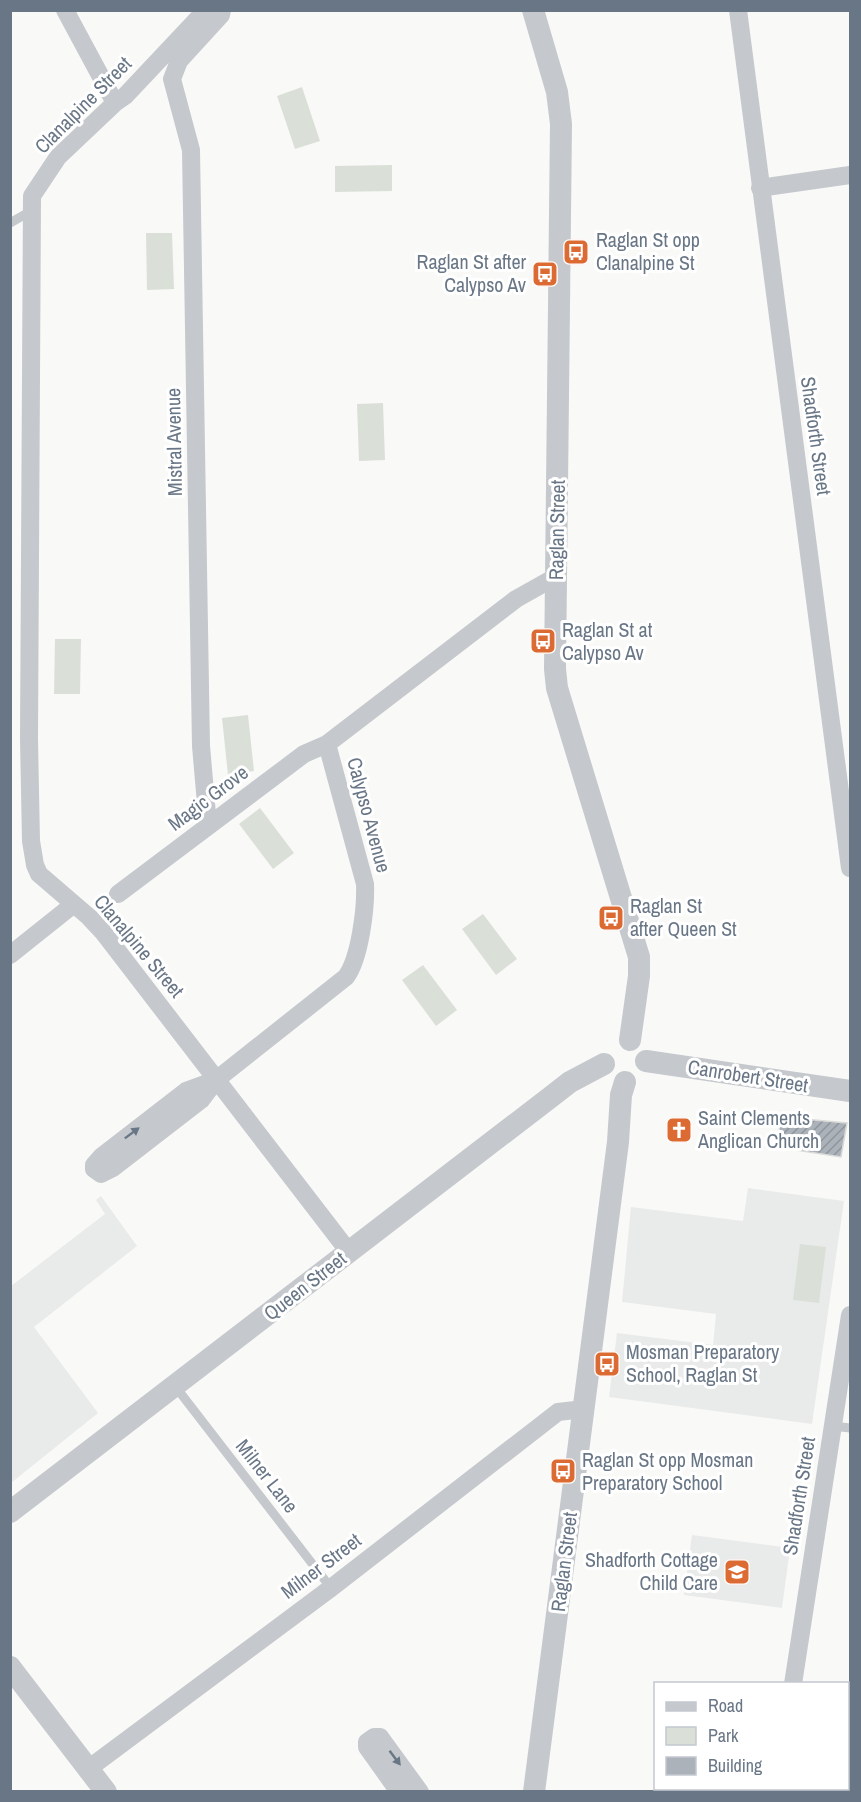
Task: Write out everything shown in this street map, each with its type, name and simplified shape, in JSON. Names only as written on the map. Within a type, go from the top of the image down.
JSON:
[{"type":"street","points":[[65,10],[115,103]]},
{"type":"street","name":"Clanalpine Street","points":[[206,10],[124,96],[58,157],[33,196],[31,211],[29,739],[31,841],[39,874],[103,932],[349,1252]]},
{"type":"street","name":"Mistral Avenue","points":[[208,826],[201,735],[191,150],[172,79],[179,61],[221,15],[222,10]]},
{"type":"street","name":"Raglan Street","points":[[533,10],[560,107],[555,669],[557,688],[639,957],[639,976],[630,1040]]},
{"type":"street","name":"Shadforth Street","points":[[738,10],[850,868]]},
{"type":"street","points":[[760,188],[850,175]]},
{"type":"street","name":"Calypso Avenue","points":[[216,1080],[186,1091],[102,1155],[94,1165],[94,1169],[101,1174],[113,1168],[201,1100],[216,1080],[341,982],[351,970],[355,961],[365,906],[365,884],[327,744],[516,599],[557,576]]},
{"type":"street","name":"Magic Grove","points":[[118,894],[304,754],[327,744]]},
{"type":"street","points":[[10,956],[74,904]]},
{"type":"street","points":[[630,1040],[642,1049],[646,1061],[643,1072],[638,1078],[625,1082],[613,1079],[604,1064],[604,1057],[610,1046],[616,1042],[630,1040]]},
{"type":"street","name":"Canrobert Street","points":[[646,1061],[850,1091]]},
{"type":"street","name":"Queen Street","points":[[10,1512],[570,1082],[604,1064]]},
{"type":"street","name":"Raglan Street","points":[[534,1791],[618,1142],[621,1095],[625,1082]]},
{"type":"street","name":"Shadforth Street","points":[[793,1682],[842,1427],[850,1315]]},
{"type":"street","name":"Milner Street","points":[[88,1769],[331,1588],[558,1412],[584,1409]]},
{"type":"street","points":[[10,1666],[106,1791]]},
{"type":"street","points":[[399,1791],[367,1747],[367,1742],[374,1737],[380,1737],[420,1791]]},
{"type":"lane","points":[[10,223],[31,211]]},
{"type":"lane","name":"Milner Lane","points":[[175,1386],[331,1588]]},
{"type":"shaded area","points":[[748,1188],[844,1201],[812,1424],[609,1397],[617,1333],[713,1345],[716,1314],[622,1302],[631,1207],[743,1221]]},
{"type":"shaded area","points":[[101,1196],[137,1246],[34,1327],[98,1413],[11,1483],[11,1286],[105,1214],[96,1200]]},
{"type":"shaded area","name":"Shadforth Cottage Child Care","points":[[692,1535],[790,1548],[782,1608],[684,1595]]},
{"type":"green space","points":[[302,87],[320,141],[295,149],[277,96]]},
{"type":"green space","points":[[392,165],[392,191],[335,192],[335,166]]},
{"type":"green space","points":[[146,233],[172,233],[174,289],[147,290]]},
{"type":"green space","points":[[383,403],[385,460],[359,461],[357,404]]},
{"type":"green space","points":[[55,639],[81,639],[80,694],[54,694]]},
{"type":"green space","points":[[248,715],[254,771],[228,775],[222,718]]},
{"type":"green space","points":[[260,808],[294,853],[273,869],[239,824]]},
{"type":"green space","points":[[483,914],[517,959],[496,975],[462,929]]},
{"type":"green space","points":[[423,965],[457,1010],[436,1026],[402,980]]},
{"type":"green space","points":[[800,1244],[826,1247],[819,1303],[793,1300]]},
{"type":"building","points":[[781,1117],[847,1123],[841,1157],[777,1147]]},
{"type":"place","name":"Raglan St opp Clanalpine St","points":[[576,252]]},
{"type":"place","name":"Raglan St after Calypso Av","points":[[545,274]]},
{"type":"place","name":"Raglan St at Calypso Av","points":[[543,641]]},
{"type":"place","name":"Raglan St after Queen St","points":[[611,918]]},
{"type":"place","name":"Saint Clements Anglican Church","points":[[679,1130]]},
{"type":"place","name":"Mosman Preparatory School, Raglan St","points":[[607,1364]]},
{"type":"place","name":"Raglan St opp Mosman Preparatory School","points":[[563,1471]]},
{"type":"place","name":"Shadforth Cottage Child Care","points":[[737,1572]]}]
